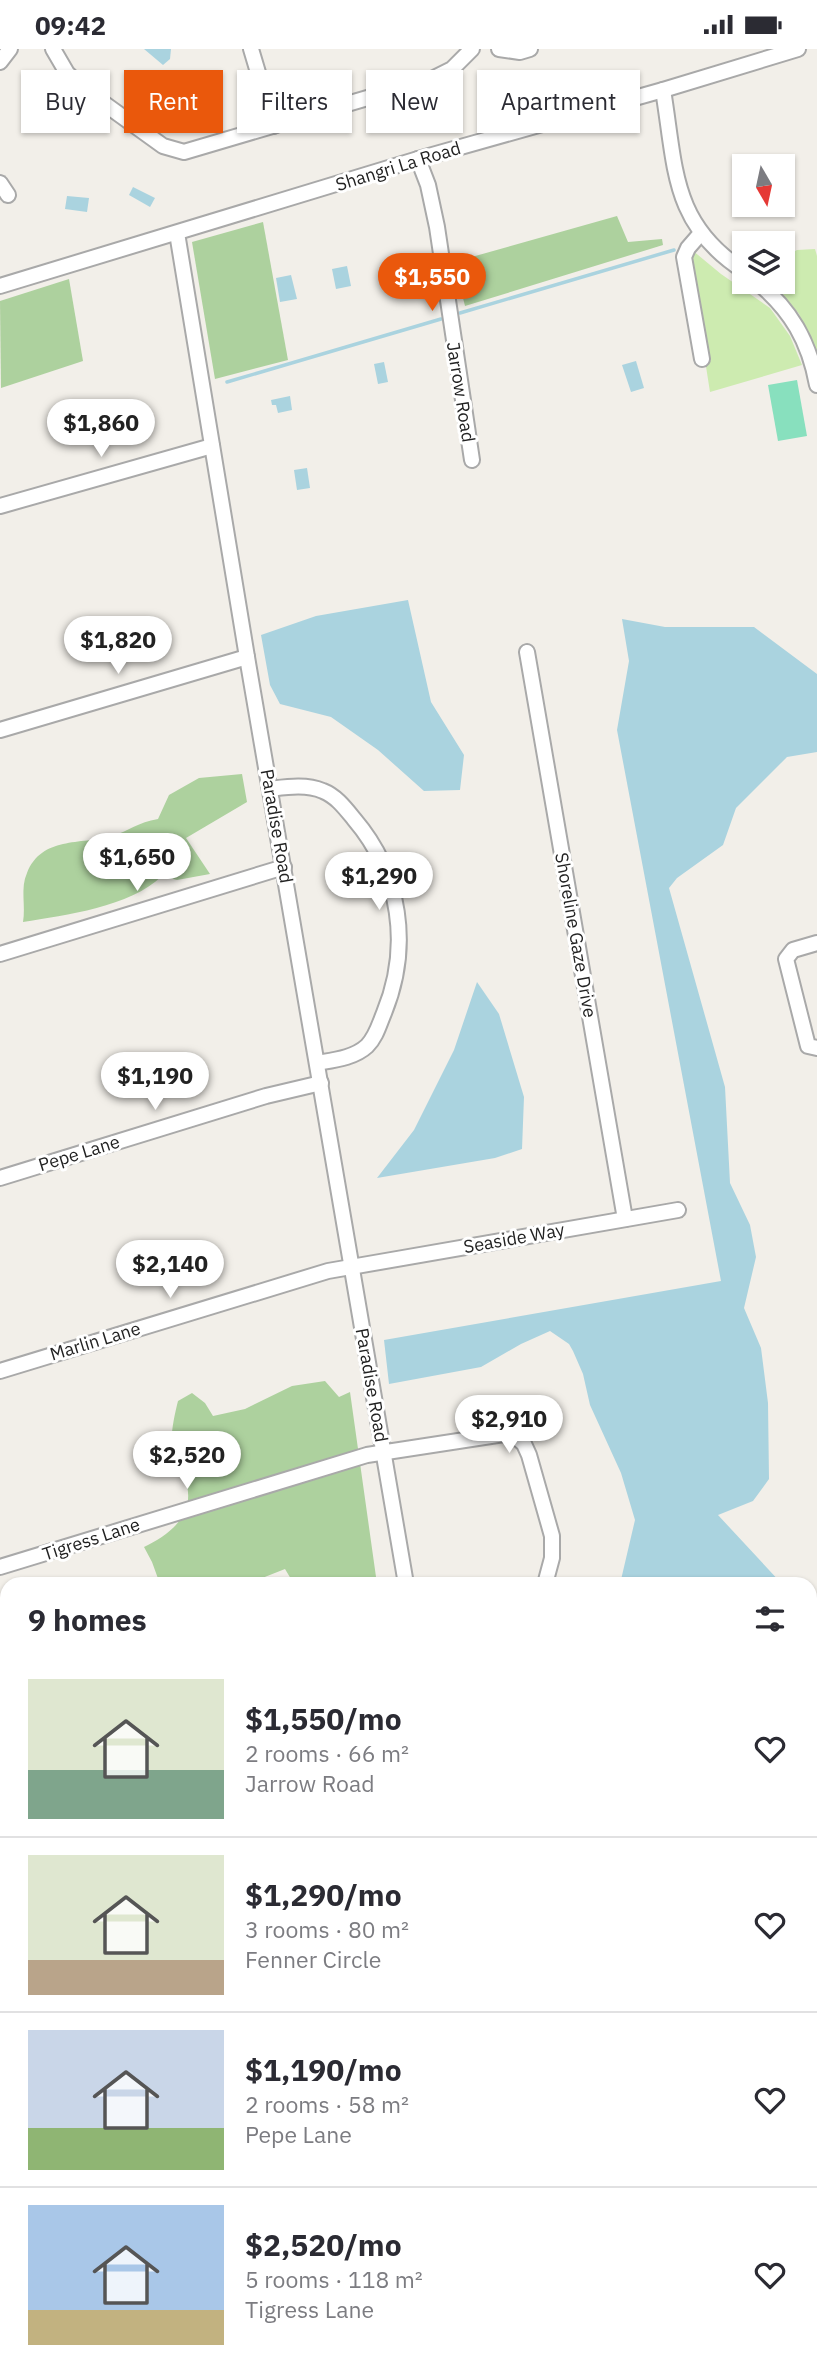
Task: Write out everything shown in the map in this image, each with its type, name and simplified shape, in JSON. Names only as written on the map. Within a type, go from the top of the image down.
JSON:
[{"type":"street","points":[[0,62],[10,49]]},
{"type":"street","points":[[53,49],[75,82],[163,146],[173,150],[195,150],[251,133]]},
{"type":"street","points":[[251,49],[257,70]]},
{"type":"street","points":[[352,103],[432,79],[452,69],[472,49]]},
{"type":"street","points":[[499,49],[520,52],[530,49]]},
{"type":"street","name":"Shangri La Road","points":[[0,286],[418,159],[798,49]]},
{"type":"street","points":[[663,90],[684,203],[701,233],[732,264]]},
{"type":"street","name":"Jarrow Road","points":[[418,159],[428,185],[437,227],[472,460]]},
{"type":"street","name":"Paradise Road","points":[[177,233],[405,1577]]},
{"type":"street","points":[[701,233],[684,257],[702,359]]},
{"type":"street","points":[[772,294],[798,326],[810,352],[817,385]]},
{"type":"street","points":[[0,506],[212,446]]},
{"type":"street","name":"Shoreline Gaze Drive","points":[[527,652],[625,1219]]},
{"type":"street","points":[[0,730],[247,657]]},
{"type":"street","points":[[270,789],[309,787],[320,790],[340,803],[375,849],[388,875],[396,901],[400,942],[397,969],[391,996],[376,1034],[360,1051],[317,1063]]},
{"type":"street","points":[[0,954],[284,867]]},
{"type":"street","points":[[817,943],[793,950],[786,959],[808,1046],[817,1048]]},
{"type":"street","name":"Pepe Lane","points":[[0,1178],[266,1096],[321,1083]]},
{"type":"street","name":"Seaside Way","points":[[351,1266],[678,1210]]},
{"type":"street","name":"Marlin Lane","points":[[0,1371],[351,1266]]},
{"type":"street","name":"Tigress Lane","points":[[0,1567],[367,1455],[492,1434],[514,1436],[524,1444],[529,1455],[552,1536],[552,1558],[547,1577]]},
{"type":"green space","points":[[617,216],[628,242],[662,239],[663,245],[465,306],[454,262]]},
{"type":"green space","points":[[263,222],[288,360],[215,379],[192,242]]},
{"type":"green space","points":[[815,249],[817,256],[817,354],[799,314],[783,294],[795,294],[797,250]]},
{"type":"green space","points":[[692,250],[732,282],[732,294],[750,294],[770,308],[790,336],[802,365],[710,392],[689,258]]},
{"type":"green space","points":[[69,279],[83,361],[1,388],[0,301]]},
{"type":"green space","points":[[797,380],[807,436],[778,441],[768,385]]},
{"type":"green space","points":[[242,774],[247,802],[186,838],[210,874],[177,880],[162,876],[133,895],[97,908],[23,922],[25,879],[34,861],[42,853],[63,844],[112,836],[158,819],[169,795],[199,778]]},
{"type":"green space","points":[[325,1381],[339,1397],[350,1392],[376,1577],[290,1577],[285,1569],[265,1577],[157,1577],[144,1547],[162,1537],[178,1523],[187,1507],[187,1486],[174,1460],[172,1449],[172,1428],[178,1401],[192,1393],[205,1403],[213,1416],[245,1409],[292,1386]]},
{"type":"water","points":[[144,49],[171,49],[170,59],[163,65]]},
{"type":"water","points":[[133,187],[155,198],[150,207],[129,195]]},
{"type":"water","points":[[67,196],[89,198],[87,212],[65,209]]},
{"type":"water","points":[[347,266],[351,286],[336,289],[332,269]]},
{"type":"water","points":[[291,275],[297,299],[280,302],[276,278]]},
{"type":"water","points":[[636,361],[644,388],[631,392],[622,365]]},
{"type":"water","points":[[384,362],[388,382],[378,384],[374,364]]},
{"type":"water","points":[[290,396],[292,410],[278,413],[271,400]]},
{"type":"water","points":[[307,468],[310,488],[297,490],[294,470]]},
{"type":"water","points":[[408,600],[431,702],[464,755],[460,790],[424,791],[378,750],[331,717],[280,704],[270,685],[261,635],[316,616]]},
{"type":"water","points":[[622,619],[665,627],[754,627],[817,674],[817,752],[787,757],[736,808],[723,845],[677,878],[669,888],[725,1087],[730,1183],[750,1225],[756,1257],[744,1308],[761,1348],[768,1403],[769,1479],[753,1501],[718,1515],[776,1577],[622,1577],[635,1520],[621,1473],[590,1405],[583,1374],[573,1351],[569,1344],[550,1331],[481,1367],[389,1384],[384,1340],[721,1281],[617,730],[629,661]]},
{"type":"water","points":[[477,982],[499,1014],[524,1097],[522,1149],[495,1158],[377,1178],[414,1130],[454,1050]]},
{"type":"waterway","points":[[460,313],[674,250]]},
{"type":"waterway","points":[[227,382],[441,319]]}]
